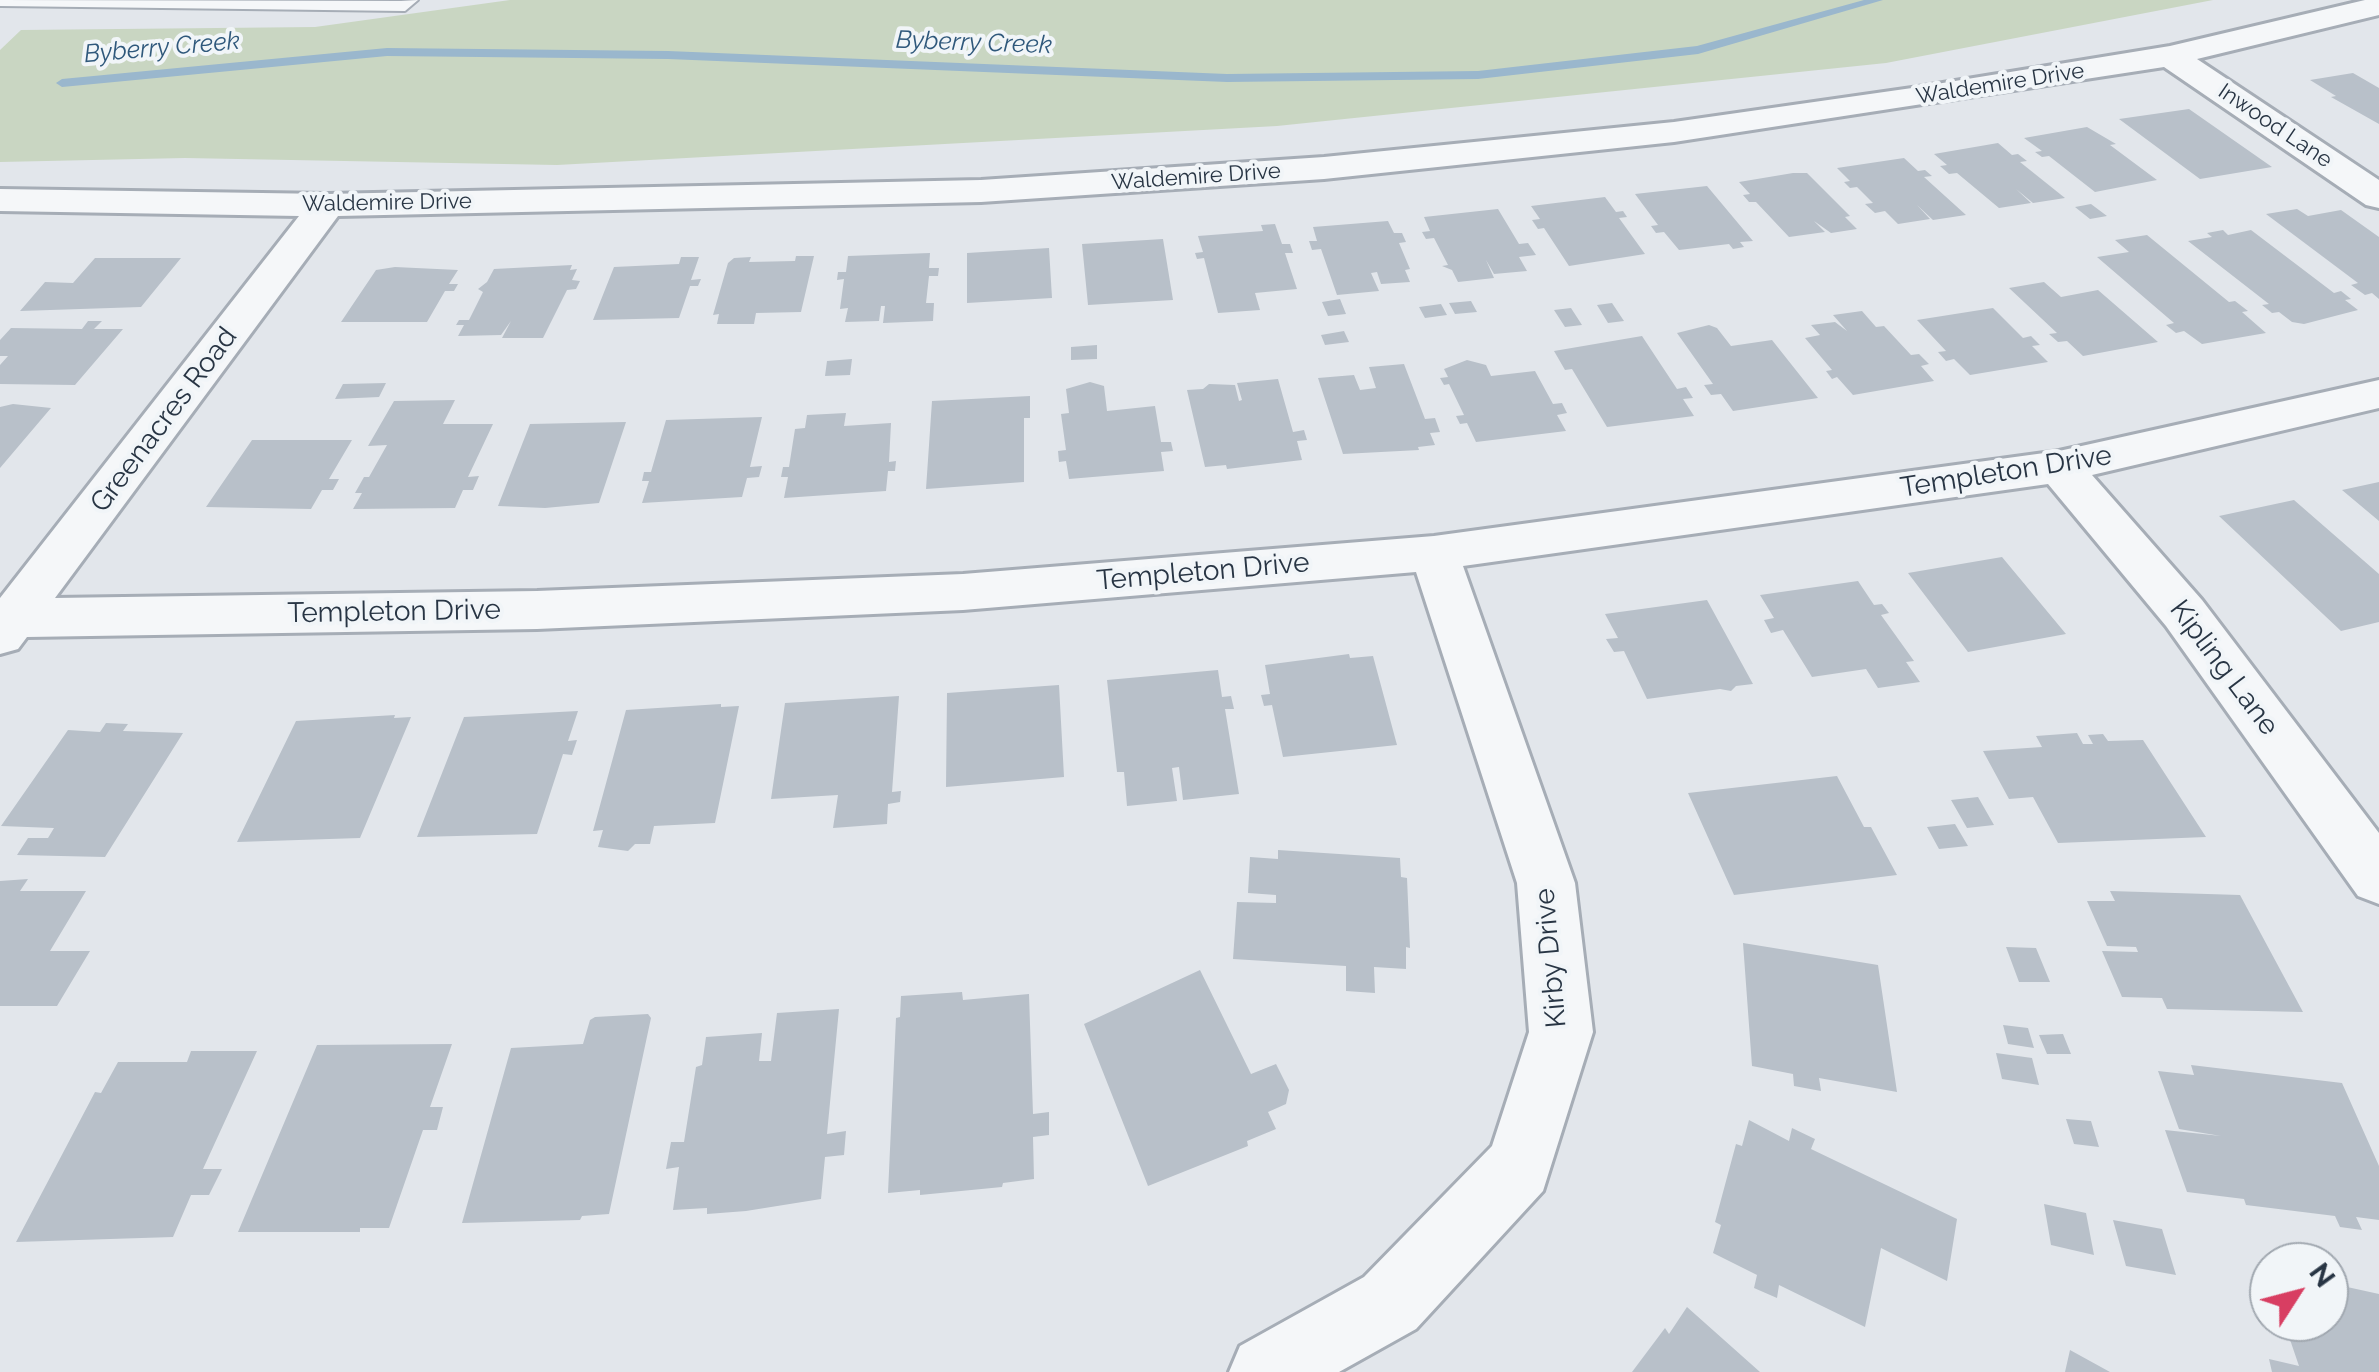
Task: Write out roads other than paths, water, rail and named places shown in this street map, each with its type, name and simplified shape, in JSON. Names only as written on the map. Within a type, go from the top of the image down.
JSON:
[{"type":"street","name":"Waldemire Drive","points":[[0,200],[327,204],[981,191],[1324,168],[1674,132],[2170,56],[2379,6]]},
{"type":"street","name":"Inwood Lane","points":[[2170,56],[2379,196]]},
{"type":"street","name":"Greenacres Road","points":[[6,626],[327,204]]},
{"type":"street","name":"Templeton Drive","points":[[6,626],[943,593],[1434,553],[2058,468],[2379,394]]},
{"type":"street","name":"Kipling Lane","points":[[2058,468],[2184,613],[2379,878]]},
{"type":"street","name":"Kirby Drive","points":[[1266,1372],[1390,1302],[1519,1167],[1561,1032],[1546,883],[1434,553]]},
{"type":"lane","points":[[0,1],[405,6],[410,0]]},
{"type":"waterway","name":"Byberry Creek","points":[[62,83],[387,52],[668,55],[1227,78],[1478,75],[1698,50],[1877,0]]}]
